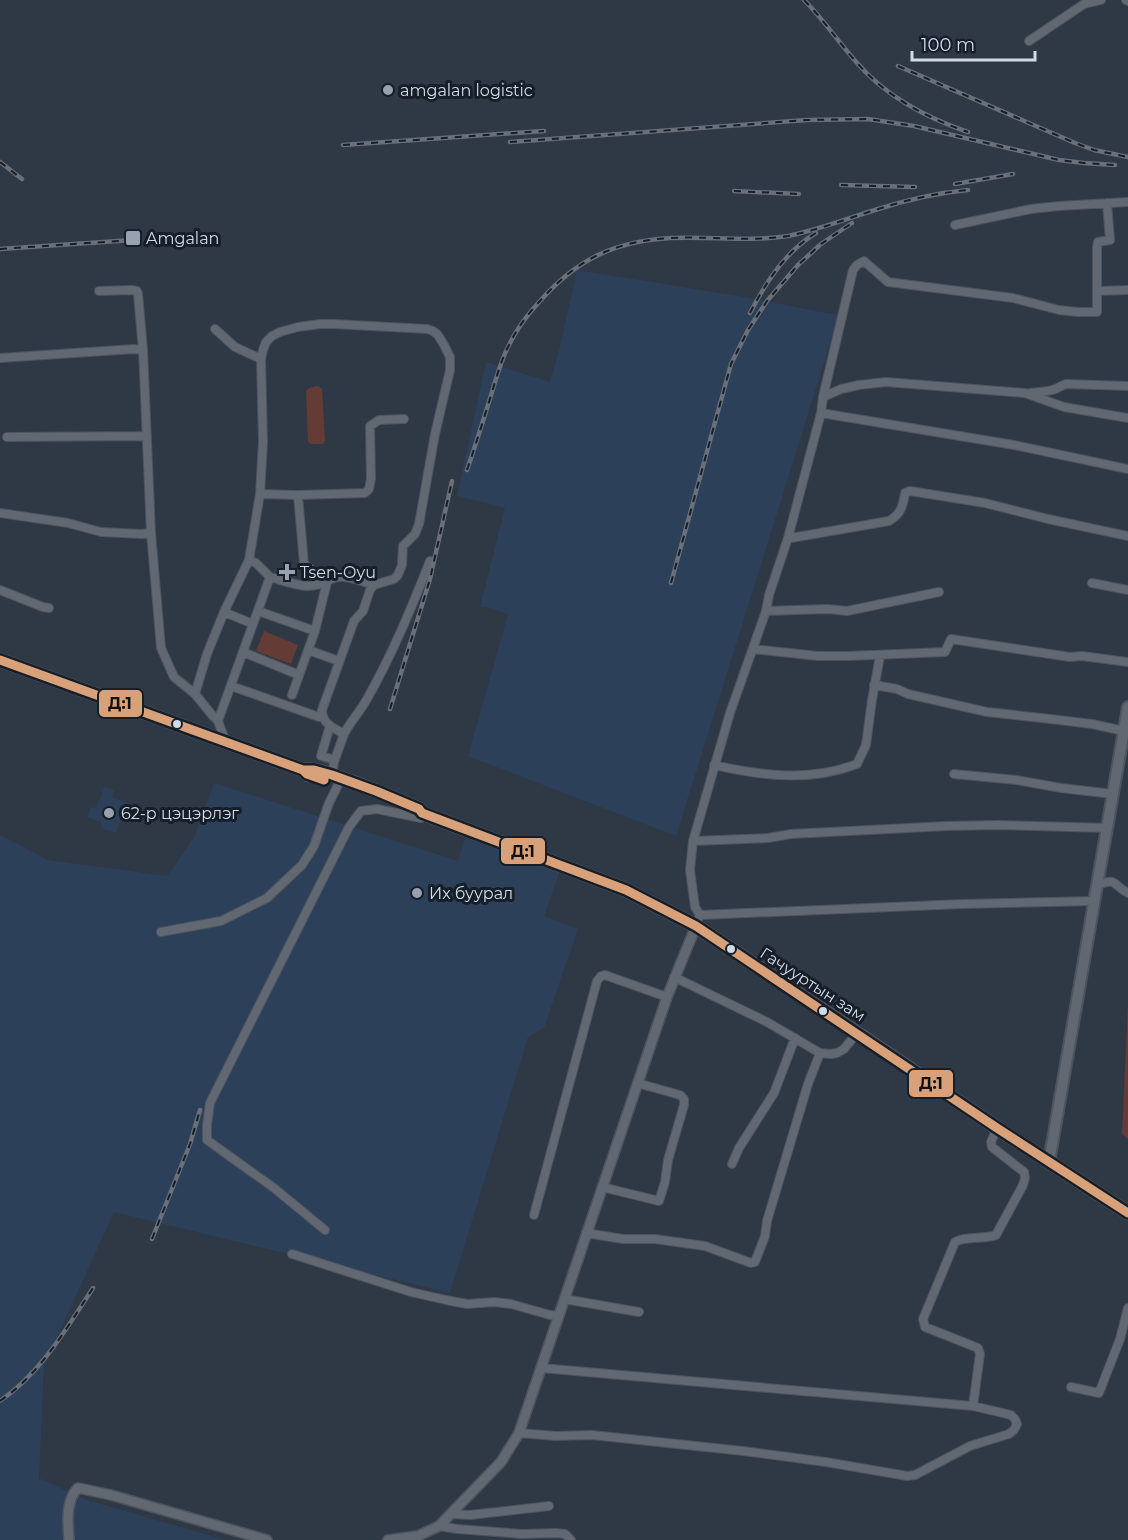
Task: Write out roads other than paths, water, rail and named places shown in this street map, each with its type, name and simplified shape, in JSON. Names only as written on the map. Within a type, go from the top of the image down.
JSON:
[{"type":"highway","name":"Гачууртын зам","points":[[0,660],[303,770],[307,774],[335,780],[414,813],[626,890],[698,921],[857,1033],[1128,1214]]},
{"type":"main road","points":[[1049,1162],[1128,707]]},
{"type":"street","points":[[1029,41],[1084,4],[1101,0]]},
{"type":"street","points":[[956,225],[1031,209],[1128,202]]},
{"type":"street","points":[[388,1540],[418,1536],[439,1526],[501,1462],[519,1433],[667,997],[698,921],[690,870],[693,841],[730,712],[766,611],[788,538],[821,412],[853,270],[864,261],[888,282],[1013,298],[1059,310],[1097,312],[1098,242],[1110,240],[1107,203]]},
{"type":"street","points":[[1098,291],[1128,290]]},
{"type":"street","points":[[99,291],[136,291],[141,315],[151,533],[160,648],[174,677],[195,694],[218,721],[226,743]]},
{"type":"street","points":[[195,694],[207,654],[249,560],[260,494],[261,359],[266,342],[280,332],[320,324],[427,329],[438,335],[450,357],[450,370],[435,434],[419,524],[415,534],[404,546],[402,565],[398,575],[394,579],[374,585],[345,578],[331,579],[308,586],[270,577],[256,563],[249,560]]},
{"type":"street","points":[[215,329],[235,347],[261,359]]},
{"type":"street","points":[[0,358],[143,350]]},
{"type":"street","points":[[823,397],[841,389],[886,382],[1025,393],[1052,390],[1066,384],[1128,386]]},
{"type":"street","points":[[1025,393],[1064,407],[1128,418]]},
{"type":"street","points":[[821,412],[1014,445],[1128,469]]},
{"type":"street","points":[[260,494],[365,493],[369,489],[371,479],[370,426],[379,420],[404,419]]},
{"type":"street","points":[[7,437],[147,436]]},
{"type":"street","points":[[788,538],[832,532],[889,520],[897,516],[905,493],[910,491],[985,503],[1128,536]]},
{"type":"street","points":[[298,495],[304,564],[327,582]]},
{"type":"street","points":[[0,513],[68,523],[101,532],[151,533]]},
{"type":"street","points":[[161,932],[221,921],[267,898],[302,865],[314,846],[329,803],[335,780],[335,760],[344,734],[366,701],[392,652],[430,561]]},
{"type":"street","points":[[218,721],[270,577]]},
{"type":"street","points":[[292,695],[315,631],[327,582]]},
{"type":"street","points":[[1092,583],[1128,590]]},
{"type":"street","points":[[344,734],[325,722],[322,711],[354,621],[363,611],[374,585]]},
{"type":"street","points":[[0,590],[49,608]]},
{"type":"street","points":[[766,611],[828,609],[847,611],[939,592]]},
{"type":"street","points":[[258,610],[315,631]]},
{"type":"street","points":[[224,612],[253,624]]},
{"type":"street","points":[[753,649],[818,656],[880,656],[945,652],[951,639],[1070,657],[1082,656],[1128,662]]},
{"type":"street","points":[[308,650],[339,661]]},
{"type":"street","points":[[243,652],[299,675]]},
{"type":"street","points":[[714,765],[741,771],[794,776],[838,771],[857,764],[866,745],[880,656]]},
{"type":"street","points":[[874,685],[987,712],[1092,724],[1124,731]]},
{"type":"street","points":[[231,686],[319,717],[322,716]]},
{"type":"street","points":[[330,726],[321,756],[335,760]]},
{"type":"street","points":[[954,774],[1113,794]]},
{"type":"street","points":[[325,1230],[274,1188],[207,1140],[210,1103],[349,827],[361,811],[377,809],[422,815]]},
{"type":"street","points":[[693,841],[947,826],[1107,828]]},
{"type":"street","points":[[1097,885],[1107,881],[1113,882],[1128,893]]},
{"type":"street","points":[[698,921],[950,904],[1095,901]]},
{"type":"street","points":[[534,1215],[597,981],[605,975],[667,997]]},
{"type":"street","points":[[674,977],[753,1015],[820,1053],[837,1053],[844,1049],[857,1033]]},
{"type":"street","points":[[732,1164],[739,1148],[774,1094],[795,1038]]},
{"type":"street","points":[[586,1233],[623,1239],[655,1239],[705,1246],[751,1263],[755,1262],[765,1236],[767,1221],[808,1084],[820,1053]]},
{"type":"street","points":[[602,1187],[659,1200],[684,1099],[680,1095],[637,1083]]},
{"type":"street","points":[[973,1407],[980,1354],[978,1348],[925,1326],[923,1318],[954,1242],[961,1238],[989,1238],[996,1235],[1023,1185],[1025,1178],[1023,1172],[992,1147],[991,1142],[997,1128]]},
{"type":"street","points":[[292,1254],[411,1292],[467,1304],[494,1302],[511,1304],[559,1316]]},
{"type":"street","points":[[564,1299],[639,1312]]},
{"type":"street","points":[[1071,1387],[1099,1393],[1120,1339],[1128,1308]]},
{"type":"street","points":[[519,1433],[556,1436],[592,1435],[743,1451],[907,1476],[915,1475],[970,1446],[1009,1434],[1017,1424],[1016,1419],[1011,1415],[973,1407],[541,1368]]},
{"type":"street","points":[[69,1540],[68,1506],[74,1491],[78,1488],[111,1495],[267,1540]]},
{"type":"street","points":[[452,1514],[470,1515],[549,1506]]},
{"type":"street","points":[[439,1526],[522,1534],[556,1533],[565,1534],[571,1540]]},
{"type":"railway","points":[[804,0],[858,64],[882,87],[923,113],[968,132]]},
{"type":"railway","points":[[898,66],[1075,143],[1094,150],[1128,157]]},
{"type":"railway","points":[[510,142],[807,120],[868,119],[914,126],[1059,160],[1115,165]]},
{"type":"railway","points":[[343,145],[544,131]]},
{"type":"railway","points":[[0,162],[22,179]]},
{"type":"railway","points":[[955,184],[1013,174]]},
{"type":"railway","points":[[841,185],[915,187]]},
{"type":"railway","points":[[467,470],[499,368],[512,339],[523,322],[554,286],[583,263],[615,248],[651,240],[671,238],[759,239],[788,236],[910,200],[968,190]]},
{"type":"railway","points":[[734,191],[799,194]]},
{"type":"railway","points":[[671,583],[731,364],[748,330],[767,301],[798,265],[821,244],[852,223]]},
{"type":"railway","points":[[750,313],[786,258],[816,233]]},
{"type":"railway","points":[[0,249],[133,240]]},
{"type":"railway","points":[[390,709],[430,579],[452,481]]},
{"type":"railway","points":[[152,1239],[190,1144],[200,1110]]},
{"type":"railway","points":[[0,1401],[15,1390],[40,1364],[93,1288]]},
{"type":"place","name":"amgalan logistic","points":[[388,90]]},
{"type":"place","name":"Amgalan","points":[[133,238]]},
{"type":"place","name":"Tsen-Oyu","points":[[287,572]]},
{"type":"place","name":"62-р цэцэрлэг","points":[[109,813]]},
{"type":"place","name":"Их буурал","points":[[417,893]]}]
